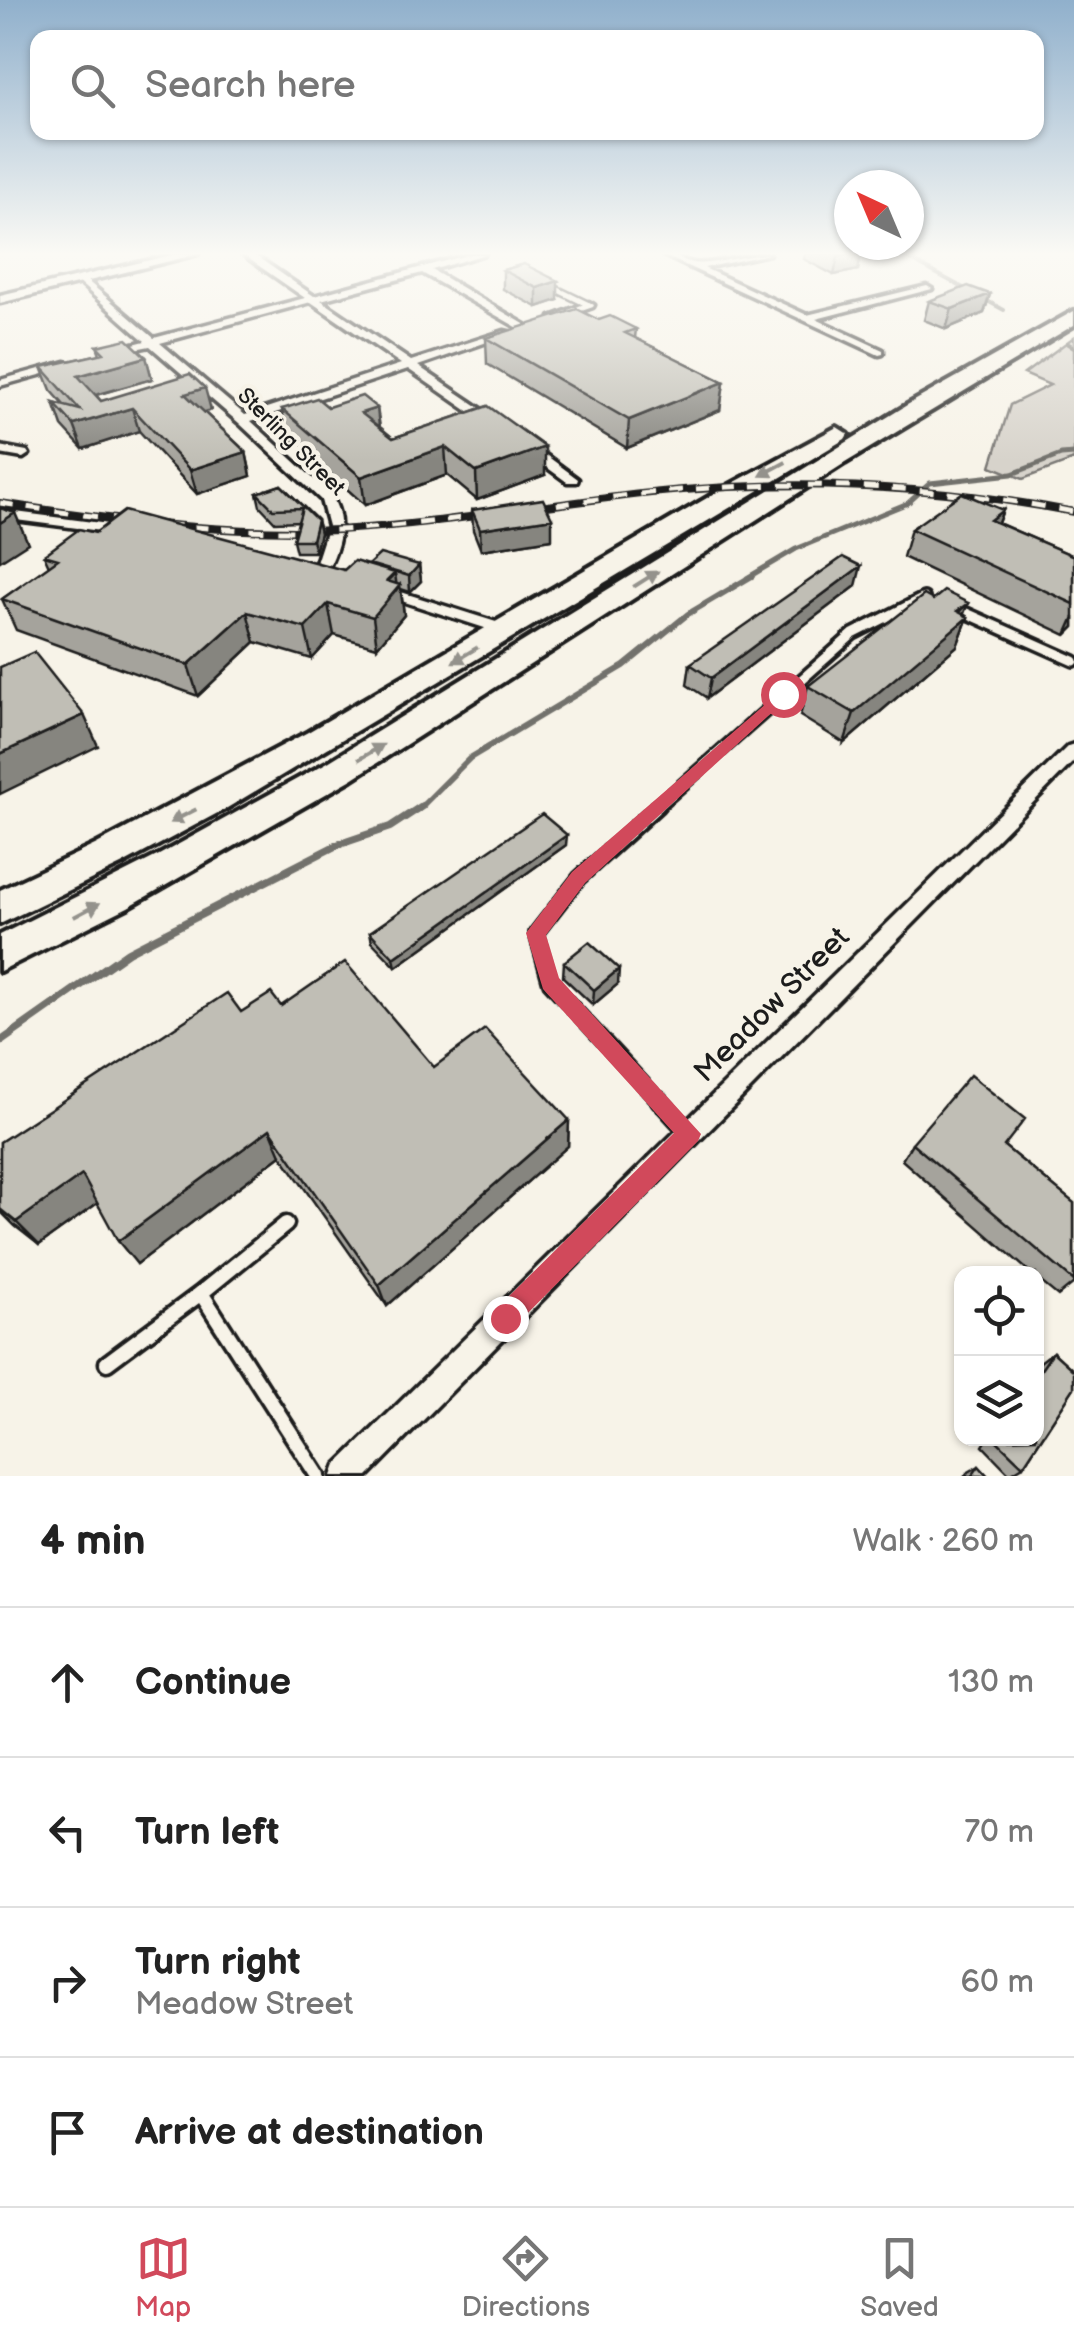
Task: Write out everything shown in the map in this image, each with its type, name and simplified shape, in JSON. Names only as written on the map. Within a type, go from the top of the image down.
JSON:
[{"type":"highway","points":[[0,908],[206,804],[506,630],[743,486],[1041,323]]},
{"type":"highway","points":[[0,954],[223,838],[332,776],[866,440],[1064,323]]},
{"type":"street","name":"Sterling Street","points":[[132,323],[243,420],[334,508],[336,530],[320,572]]},
{"type":"street","points":[[96,356],[221,323]]},
{"type":"street","points":[[350,323],[572,479]]},
{"type":"street","points":[[517,323],[526,328]]},
{"type":"street","points":[[243,420],[541,323]]},
{"type":"street","points":[[817,323],[878,352]]},
{"type":"street","points":[[0,382],[77,362]]},
{"type":"street","points":[[0,450],[23,454]]},
{"type":"street","points":[[0,514],[146,532]]},
{"type":"street","points":[[301,568],[337,577]]},
{"type":"street","points":[[373,587],[506,630]]},
{"type":"street","name":"Meadow Street","points":[[347,1476],[1074,750]]},
{"type":"lane","points":[[690,1134],[550,983],[536,933],[578,878],[853,634],[924,598],[967,611],[1074,660]]},
{"type":"lane","points":[[107,1363],[286,1224]]},
{"type":"lane","points":[[201,1293],[318,1476]]},
{"type":"shaded area","points":[[1074,337],[1074,460],[1023,479],[991,466],[1010,405],[1050,385],[1024,374]]},
{"type":"building","points":[[533,323],[624,323],[636,329],[625,333],[724,382],[629,420],[486,338]]},
{"type":"building","points":[[127,339],[146,357],[78,376],[101,401],[190,374],[205,388],[185,394],[246,452],[190,470],[132,408],[74,425],[54,403],[80,410],[42,367],[104,353],[97,346]]},
{"type":"building","points":[[362,396],[377,408],[361,413],[393,438],[488,406],[545,447],[476,472],[445,447],[361,477],[282,409],[317,398],[328,407]]},
{"type":"building","points":[[281,485],[317,520],[312,540],[293,540],[302,508],[273,509],[257,493]]},
{"type":"building","points":[[962,493],[1003,510],[990,520],[1074,556],[1074,604],[911,529]]},
{"type":"building","points":[[543,499],[552,518],[480,529],[472,510]]},
{"type":"building","points":[[0,508],[15,513],[0,523]]},
{"type":"building","points":[[124,511],[344,570],[354,561],[395,573],[387,581],[400,585],[373,617],[328,604],[305,628],[247,612],[188,665],[2,599],[58,559],[44,555],[79,529],[95,533]]},
{"type":"building","points":[[380,554],[419,565],[409,576],[369,564]]},
{"type":"building","points":[[843,557],[861,566],[711,678],[690,664]]},
{"type":"building","points":[[944,591],[968,603],[957,611],[968,617],[854,713],[808,686],[924,595],[933,600]]},
{"type":"building","points":[[34,652],[84,715],[0,754],[0,667]]},
{"type":"building","points":[[542,814],[567,835],[394,958],[370,932]]},
{"type":"building","points":[[589,942],[619,969],[594,990],[564,962]]},
{"type":"building","points":[[345,962],[434,1067],[485,1029],[569,1120],[379,1285],[270,1129],[118,1241],[82,1175],[16,1222],[0,1209],[0,1142],[227,993],[241,1012],[271,993],[281,1006]]},
{"type":"building","points":[[970,1075],[1025,1119],[1004,1146],[1074,1203],[1074,1281],[912,1143]]},
{"type":"building","points":[[1053,1352],[1074,1371],[1074,1388],[1044,1434],[1044,1365]]},
{"type":"building","points":[[1002,1446],[1036,1446],[1023,1466]]},
{"type":"building","points":[[979,1466],[988,1476],[972,1476]]},
{"type":"waterway","points":[[1067,343],[1074,347]]},
{"type":"waterway","points":[[747,578],[796,549],[908,503],[930,483],[1012,474],[1061,455],[1074,454]]},
{"type":"waterway","points":[[422,806],[470,758],[624,666],[688,614],[752,576]]},
{"type":"waterway","points":[[0,1042],[128,952],[337,845],[390,827],[422,806]]},
{"type":"waterway","points":[[419,809],[422,806]]},
{"type":"railway","points":[[0,503],[168,525],[296,531],[425,522],[683,490],[781,485],[928,491],[1074,512]]},
{"type":"route","points":[[505,1318],[690,1134],[550,983],[536,933],[578,878],[783,694]]}]
